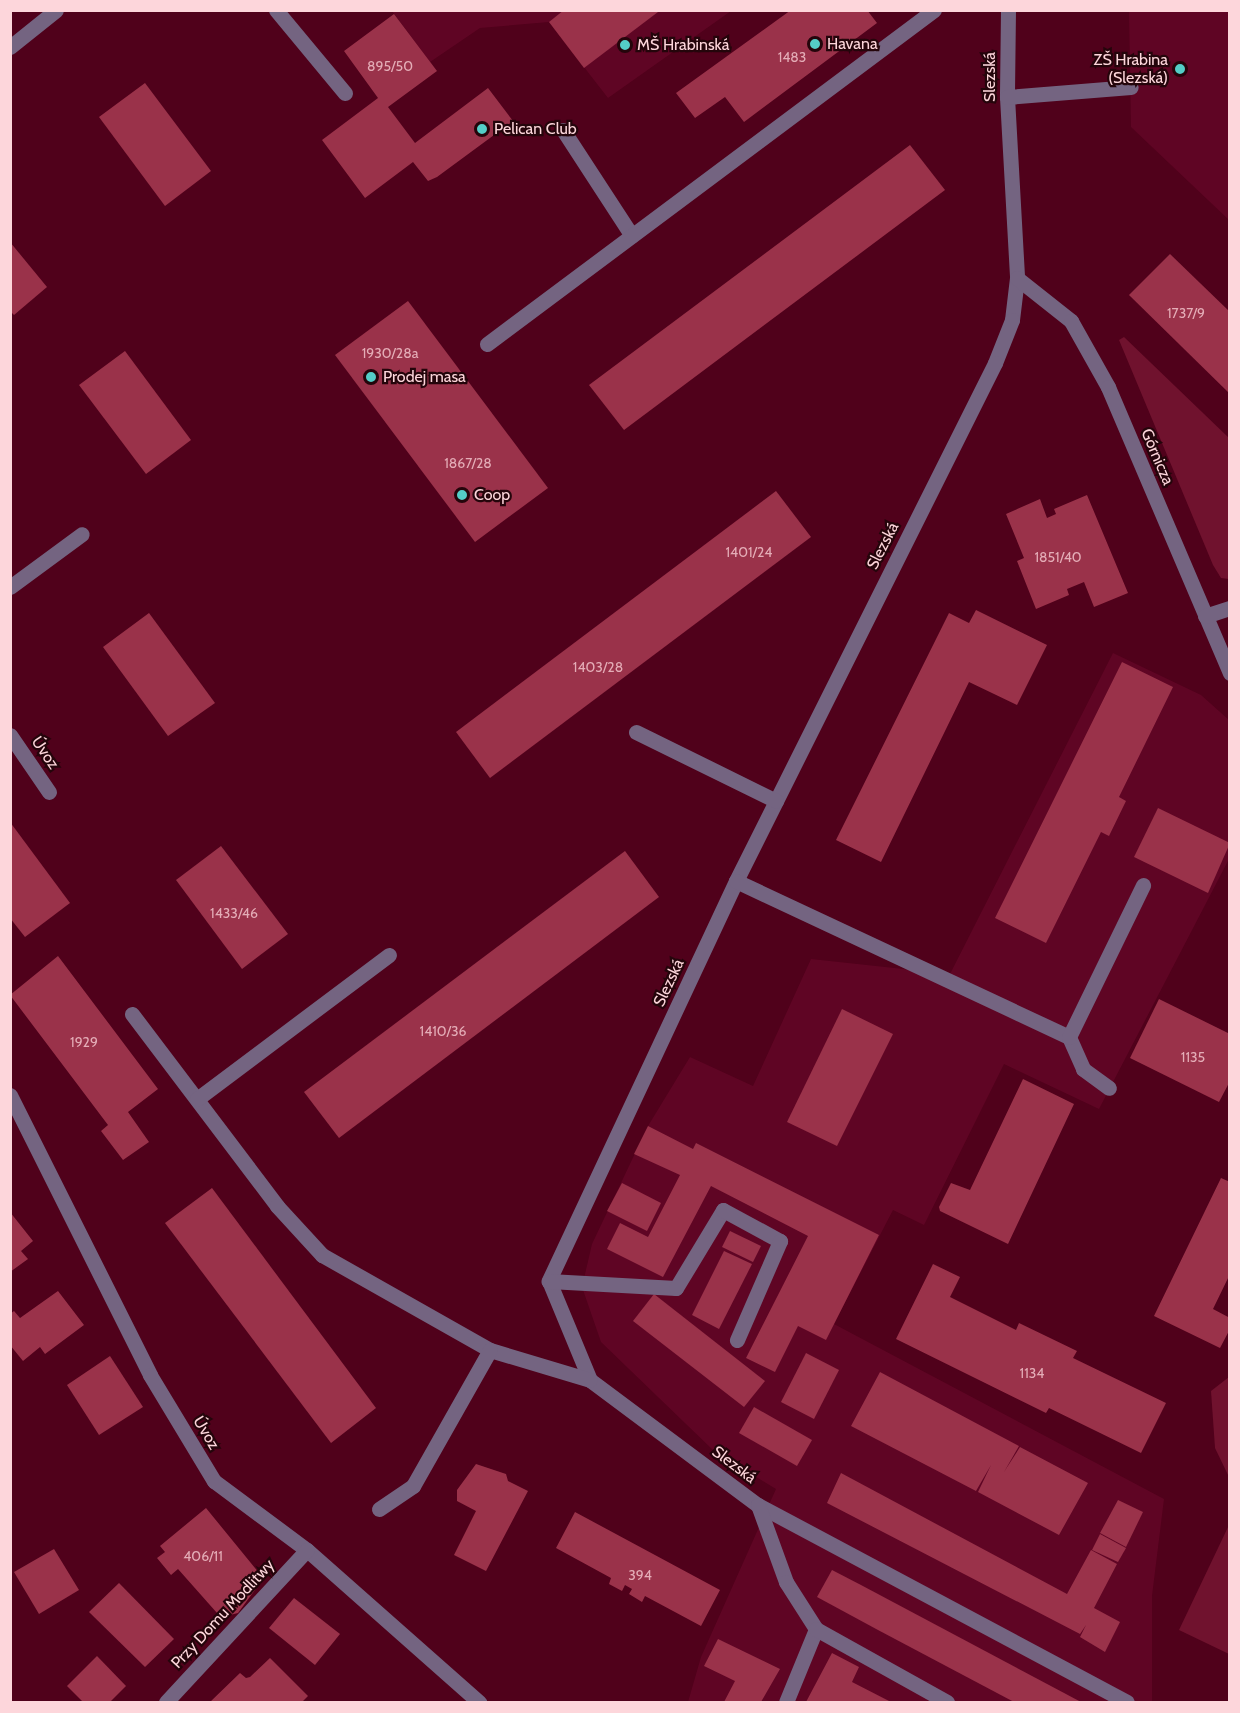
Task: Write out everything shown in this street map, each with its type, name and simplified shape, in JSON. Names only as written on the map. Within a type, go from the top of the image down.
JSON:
[{"type":"street","points":[[10,47],[56,10]]},
{"type":"street","points":[[276,10],[345,93]]},
{"type":"street","points":[[487,344],[934,10]]},
{"type":"street","name":"Slezská","points":[[549,1281],[736,881],[995,363],[1012,320],[1017,278],[1007,97],[1008,10]]},
{"type":"street","points":[[1007,97],[1131,87]]},
{"type":"street","points":[[563,130],[633,236]]},
{"type":"street","name":"Górnicza","points":[[1017,278],[1071,321],[1108,387],[1230,673]]},
{"type":"street","points":[[10,587],[82,534]]},
{"type":"street","points":[[1205,616],[1230,608]]},
{"type":"street","points":[[636,732],[776,801]]},
{"type":"street","name":"Úvoz","points":[[10,735],[49,792]]},
{"type":"street","points":[[736,881],[1069,1037],[1083,1069],[1109,1089]]},
{"type":"street","points":[[1069,1037],[1143,885]]},
{"type":"street","points":[[197,1100],[389,955]]},
{"type":"street","points":[[132,1014],[277,1206],[322,1255],[490,1350],[590,1380]]},
{"type":"street","name":"Úvoz","points":[[10,1095],[150,1375],[214,1481],[307,1550],[479,1702]]},
{"type":"street","points":[[590,1380],[549,1281],[676,1288],[723,1210],[780,1241],[737,1340]]},
{"type":"street","points":[[379,1509],[413,1486],[490,1350]]},
{"type":"street","name":"Slezská","points":[[590,1380],[758,1505],[1127,1702]]},
{"type":"street","points":[[758,1505],[786,1582],[816,1629],[947,1702]]},
{"type":"street","name":"Przy Domu Modlitwy","points":[[166,1702],[307,1550]]},
{"type":"street","points":[[786,1702],[816,1629]]},
{"type":"shaded area","name":"MŠ Hrabinská","points":[[392,11],[731,11],[608,98],[549,22],[480,28],[430,62]]},
{"type":"shaded area","name":"ZŠ Hrabina (Slezská)","points":[[1129,11],[1229,11],[1229,220],[1131,127]]},
{"type":"shaded area","points":[[1124,337],[1229,438],[1229,579],[1221,578],[1213,565],[1119,340]]},
{"type":"shaded area","points":[[1113,653],[1201,695],[1229,720],[1229,859],[1099,1109],[1004,1064],[924,1225],[893,1210],[834,1324],[1164,1499],[1152,1596],[1152,1702],[688,1702],[701,1657],[776,1489],[715,1452],[601,1342],[582,1287],[592,1244],[648,1126],[690,1057],[753,1086],[811,959],[950,974]]},
{"type":"shaded area","points":[[1229,1377],[1229,1477],[1215,1448],[1211,1391]]},
{"type":"shaded area","points":[[1229,1525],[1229,1654],[1179,1630]]},
{"type":"building","points":[[564,10],[658,10],[658,12],[584,68],[549,22]]},
{"type":"building","points":[[791,10],[867,10],[877,23],[744,122],[725,97],[695,118],[676,93]]},
{"type":"building","points":[[394,14],[437,71],[388,107],[415,143],[488,88],[513,121],[437,177],[428,181],[413,162],[365,198],[322,140],[378,98],[344,51]]},
{"type":"building","points":[[145,83],[211,171],[165,206],[99,117]]},
{"type":"building","points":[[910,145],[945,190],[624,430],[589,385]]},
{"type":"building","points":[[10,242],[47,287],[14,315],[10,311]]},
{"type":"building","points":[[1170,254],[1230,312],[1230,394],[1129,295]]},
{"type":"building","points":[[408,301],[548,488],[475,542],[335,355]]},
{"type":"building","points":[[125,351],[191,440],[146,474],[79,385]]},
{"type":"building","points":[[776,491],[811,537],[490,778],[456,732]]},
{"type":"building","points":[[1087,495],[1128,593],[1094,607],[1084,582],[1067,589],[1069,595],[1036,609],[1017,561],[1024,558],[1006,514],[1040,499],[1047,518],[1056,514],[1054,509]]},
{"type":"building","points":[[976,610],[1047,645],[1017,705],[969,682],[881,862],[836,840],[949,613],[969,623]]},
{"type":"building","points":[[149,613],[215,703],[168,736],[103,647]]},
{"type":"building","points":[[1122,662],[1173,687],[1119,797],[1126,801],[1109,836],[1101,832],[1046,943],[995,918]]},
{"type":"building","points":[[1158,808],[1230,843],[1208,893],[1134,857]]},
{"type":"building","points":[[10,822],[70,903],[25,937],[10,918]]},
{"type":"building","points":[[221,846],[288,934],[242,969],[176,880]]},
{"type":"building","points":[[625,851],[659,897],[339,1138],[304,1092]]},
{"type":"building","points":[[58,956],[158,1089],[128,1112],[149,1142],[123,1160],[101,1131],[108,1125],[10,995]]},
{"type":"building","points":[[1159,999],[1230,1034],[1230,1081],[1219,1102],[1130,1058]]},
{"type":"building","points":[[842,1009],[893,1034],[837,1146],[787,1122]]},
{"type":"building","points":[[1023,1079],[1074,1104],[1008,1244],[940,1211],[939,1207],[951,1183],[970,1190]]},
{"type":"building","points":[[648,1126],[693,1149],[696,1143],[879,1235],[826,1340],[798,1326],[775,1372],[746,1358],[808,1236],[711,1186],[663,1277],[607,1249],[620,1223],[648,1237],[680,1175],[634,1154]]},
{"type":"building","points":[[1221,1178],[1230,1182],[1230,1274],[1213,1309],[1230,1318],[1230,1329],[1220,1348],[1154,1316]]},
{"type":"building","points":[[622,1183],[661,1203],[647,1231],[607,1211]]},
{"type":"building","points":[[212,1188],[376,1408],[331,1443],[165,1223]]},
{"type":"building","points":[[10,1212],[33,1241],[21,1251],[28,1259],[10,1272]]},
{"type":"building","points":[[730,1231],[761,1246],[753,1262],[722,1247]]},
{"type":"building","points":[[724,1251],[752,1264],[719,1329],[692,1315]]},
{"type":"building","points":[[933,1264],[960,1277],[950,1297],[1016,1330],[1019,1323],[1077,1351],[1073,1358],[1166,1403],[1141,1453],[1049,1408],[1046,1413],[896,1339]]},
{"type":"building","points":[[58,1291],[84,1325],[45,1354],[40,1347],[23,1361],[10,1345],[10,1314],[14,1311],[20,1318]]},
{"type":"building","points":[[654,1294],[765,1381],[744,1407],[633,1321]]},
{"type":"building","points":[[806,1353],[839,1370],[814,1419],[781,1402]]},
{"type":"building","points":[[110,1356],[143,1407],[99,1435],[67,1385]]},
{"type":"building","points":[[880,1372],[1019,1446],[1004,1472],[1020,1447],[1088,1483],[1059,1535],[978,1492],[991,1465],[976,1491],[851,1426]]},
{"type":"building","points":[[754,1407],[812,1440],[797,1466],[739,1433]]},
{"type":"building","points":[[476,1464],[506,1474],[508,1481],[528,1491],[486,1571],[454,1555],[476,1511],[457,1501],[457,1490]]},
{"type":"building","points":[[841,1473],[1067,1594],[1091,1550],[1117,1564],[1094,1608],[1120,1622],[1105,1652],[1080,1637],[1086,1625],[1080,1634],[827,1503]]},
{"type":"building","points":[[1118,1500],[1143,1512],[1126,1547],[1100,1533]]},
{"type":"building","points":[[206,1508],[259,1573],[260,1583],[238,1613],[226,1616],[217,1613],[178,1569],[171,1575],[157,1558],[165,1552],[160,1546]]},
{"type":"building","points":[[575,1512],[720,1590],[701,1626],[645,1596],[642,1602],[629,1594],[632,1589],[625,1585],[622,1591],[609,1584],[611,1578],[556,1548]]},
{"type":"building","points":[[1100,1534],[1126,1548],[1118,1562],[1092,1550]]},
{"type":"building","points":[[54,1549],[79,1590],[39,1614],[14,1572]]},
{"type":"building","points":[[832,1570],[1081,1702],[1014,1702],[878,1630],[817,1597]]},
{"type":"building","points":[[119,1583],[174,1639],[145,1667],[89,1612]]},
{"type":"building","points":[[294,1598],[340,1634],[315,1665],[269,1628]]},
{"type":"building","points":[[718,1639],[780,1669],[761,1702],[724,1702],[735,1681],[704,1666]]},
{"type":"building","points":[[832,1653],[859,1667],[852,1682],[891,1702],[806,1702]]},
{"type":"building","points":[[97,1656],[126,1686],[110,1702],[83,1702],[67,1686]]},
{"type":"building","points":[[270,1658],[308,1696],[302,1702],[210,1702],[240,1673],[246,1678],[250,1677]]},
{"type":"place","name":"Havana","points":[[815,44]]},
{"type":"place","name":"MŠ Hrabinská","points":[[625,45]]},
{"type":"place","name":"ZŠ Hrabina (Slezská)","points":[[1180,69]]},
{"type":"place","name":"Pelican Club","points":[[482,129]]},
{"type":"place","name":"Prodej masa","points":[[371,377]]},
{"type":"place","name":"Coop","points":[[462,495]]}]
